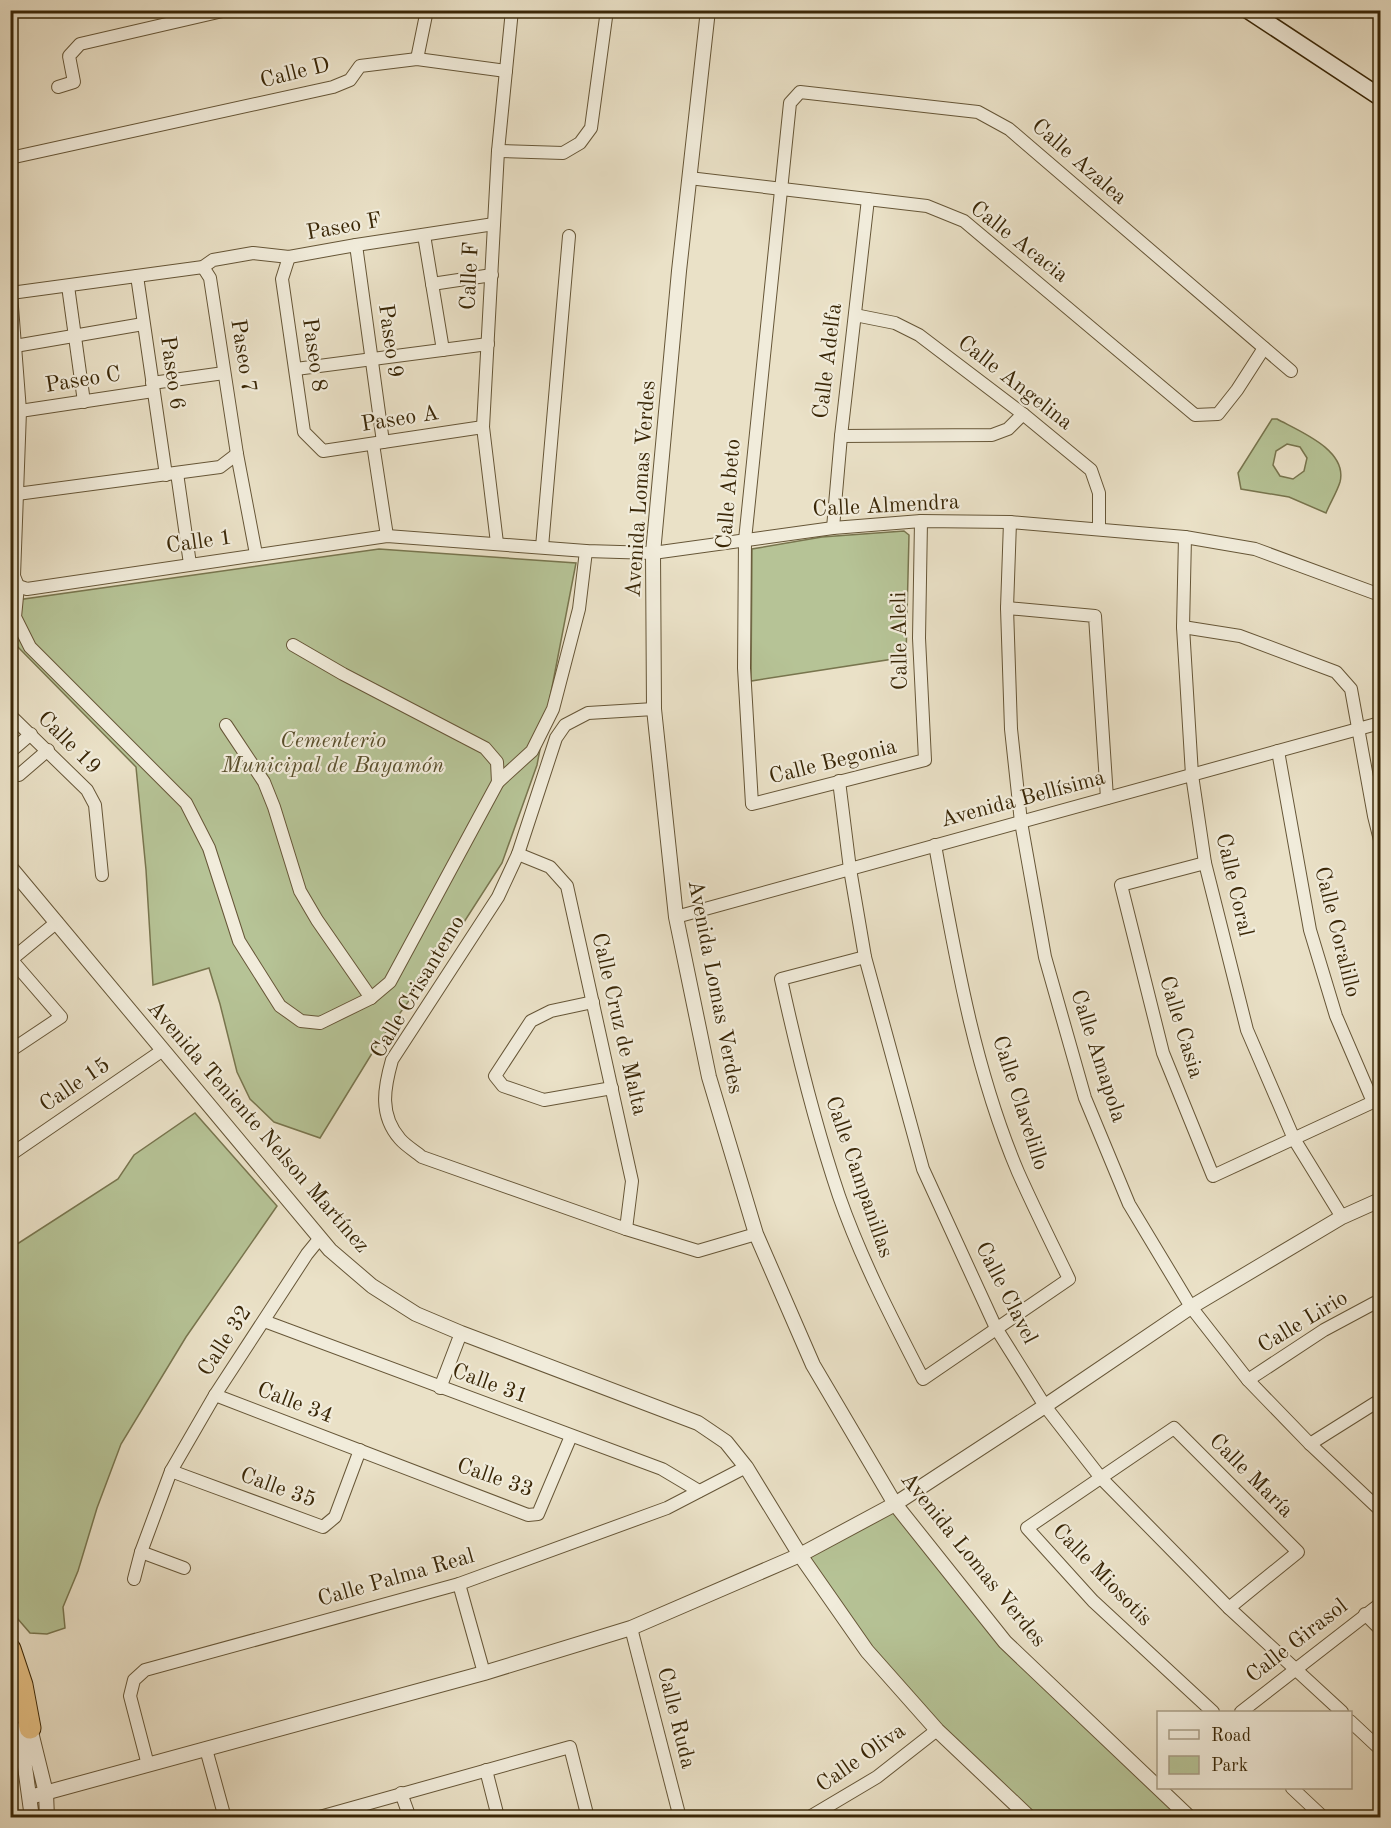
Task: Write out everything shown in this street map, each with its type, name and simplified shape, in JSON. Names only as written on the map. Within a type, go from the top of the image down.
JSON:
[{"type":"highway","points":[[10,1649],[22,1685],[25,1729]]},
{"type":"main road","points":[[1248,10],[1380,97]]},
{"type":"street","points":[[58,87],[74,82],[69,56],[80,44],[227,10]]},
{"type":"street","points":[[417,59],[427,10]]},
{"type":"street","name":"Calle F","points":[[497,543],[483,427],[498,151],[513,10]]},
{"type":"street","points":[[498,151],[563,153],[580,143],[591,128],[608,10]]},
{"type":"street","name":"Avenida Lomas Verdes","points":[[708,10],[689,178],[653,553],[654,709],[676,917],[709,1077],[756,1234],[813,1365],[894,1504],[1005,1642],[1156,1781]]},
{"type":"street","name":"Calle D","points":[[10,158],[333,87],[350,80],[360,66],[417,59],[507,71]]},
{"type":"street","name":"Calle Azalea","points":[[780,189],[790,103],[800,92],[978,112],[1009,129],[1291,371]]},
{"type":"street","name":"Calle Acacia","points":[[689,178],[927,206],[964,221],[1195,415],[1218,414],[1237,390],[1263,348]]},
{"type":"street","name":"Calle Abeto","points":[[752,804],[744,668],[745,540],[780,189]]},
{"type":"street","name":"Calle Adelfa","points":[[833,528],[868,199]]},
{"type":"street","name":"Paseo F","points":[[203,267],[213,260],[253,253],[289,257],[494,224]]},
{"type":"street","points":[[424,235],[443,350]]},
{"type":"street","points":[[542,547],[569,237]]},
{"type":"street","name":"Paseo 9","points":[[356,245],[372,359],[387,536]]},
{"type":"street","name":"Paseo 8","points":[[289,257],[282,279],[304,432],[323,451]]},
{"type":"street","points":[[11,294],[203,267]]},
{"type":"street","name":"Paseo 7","points":[[203,267],[210,278],[237,454],[256,554]]},
{"type":"street","points":[[432,284],[492,275]]},
{"type":"street","name":"Paseo 6","points":[[137,276],[152,387],[190,564]]},
{"type":"street","points":[[10,281],[20,411],[14,576],[18,586],[15,617],[30,647],[186,803],[209,848],[239,941],[280,1006],[301,1021],[320,1023],[371,998],[390,982],[498,782],[532,751],[553,709],[579,609],[586,551]]},
{"type":"street","points":[[68,286],[84,402]]},
{"type":"street","name":"Calle Angelina","points":[[855,315],[895,323],[919,335],[1023,414],[1091,470],[1099,493],[1099,529]]},
{"type":"street","points":[[15,346],[143,324]]},
{"type":"street","points":[[296,369],[488,344]]},
{"type":"street","name":"Paseo C","points":[[20,411],[84,402],[224,373]]},
{"type":"street","points":[[841,436],[992,435],[1008,429],[1023,414]]},
{"type":"street","name":"Paseo A","points":[[323,451],[483,427]]},
{"type":"street","points":[[17,494],[220,467],[237,454]]},
{"type":"street","name":"Calle Almendra","points":[[387,536],[586,551],[653,553],[833,528],[921,521],[1010,522],[1185,537],[1255,549],[1380,595]]},
{"type":"street","name":"Calle Aleli","points":[[921,521],[919,638],[925,760]]},
{"type":"street","name":"Calle Amapola","points":[[1010,522],[1007,608],[1011,729],[1021,822],[1045,957],[1085,1098],[1129,1204],[1191,1307],[1248,1380],[1310,1444],[1379,1506]]},
{"type":"street","name":"Calle 1","points":[[18,586],[27,588],[387,536]]},
{"type":"street","name":"Calle Coral","points":[[1185,537],[1183,627],[1192,775],[1205,863],[1247,1030],[1294,1139],[1342,1217]]},
{"type":"street","points":[[1007,608],[1095,616],[1107,798]]},
{"type":"street","points":[[1183,627],[1240,636],[1336,672],[1351,689],[1380,840]]},
{"type":"street","points":[[293,645],[343,674],[485,748],[497,762],[498,782]]},
{"type":"street","name":"Calle Crisantemo","points":[[654,709],[588,713],[565,725],[556,738],[518,854],[498,897],[392,1060],[384,1090],[387,1115],[400,1139],[422,1157],[626,1229],[698,1251],[756,1234]]},
{"type":"street","name":"Calle 19","points":[[10,716],[48,750],[87,790],[95,805],[102,875]]},
{"type":"street","name":"Avenida Bellísima","points":[[676,917],[1380,723]]},
{"type":"street","points":[[226,725],[264,782],[300,891],[317,920],[371,998]]},
{"type":"street","points":[[10,752],[31,734]]},
{"type":"street","points":[[10,774],[19,775],[48,750]]},
{"type":"street","name":"Calle Coralillo","points":[[1278,751],[1310,930],[1336,1016],[1373,1102],[1294,1139]]},
{"type":"street","name":"Calle Begonia","points":[[752,804],[925,760]]},
{"type":"street","name":"Calle Clavel","points":[[838,781],[865,957],[923,1168],[996,1328],[1045,1406],[1101,1478],[1228,1608],[1340,1711]]},
{"type":"street","name":"Calle Clavelillo","points":[[935,845],[960,979],[990,1092],[1018,1171],[1069,1279],[996,1328]]},
{"type":"street","name":"Calle Cruz de Malta","points":[[518,854],[550,867],[567,886],[632,1181],[626,1229]]},
{"type":"street","name":"Calle Casia","points":[[1205,863],[1121,885],[1163,1053],[1213,1176],[1294,1139]]},
{"type":"street","name":"Avenida Teniente Nelson Martínez","points":[[10,867],[330,1250],[372,1286],[416,1314],[698,1423],[726,1442],[746,1467],[800,1556],[867,1651],[937,1730],[1030,1818]]},
{"type":"street","points":[[10,1051],[61,1017],[11,958],[57,922]]},
{"type":"street","name":"Calle Campanillas","points":[[865,957],[781,979],[802,1072],[840,1196],[874,1282],[923,1379],[996,1328]]},
{"type":"street","points":[[593,1002],[551,1011],[531,1021],[495,1076],[502,1086],[544,1100],[612,1088]]},
{"type":"street","name":"Calle 15","points":[[10,1155],[163,1050]]},
{"type":"street","points":[[30,1797],[483,1673],[631,1628],[800,1556],[894,1504],[1191,1307],[1342,1217],[1380,1200]]},
{"type":"street","name":"Calle 32","points":[[134,1579],[141,1552],[171,1471],[215,1395],[307,1254],[320,1238]]},
{"type":"street","name":"Calle Lirio","points":[[1248,1380],[1324,1330],[1380,1300]]},
{"type":"street","name":"Calle 31","points":[[264,1321],[662,1469],[699,1491]]},
{"type":"street","points":[[440,1388],[461,1333]]},
{"type":"street","name":"Calle 34","points":[[215,1395],[360,1450]]},
{"type":"street","points":[[1310,1444],[1380,1400]]},
{"type":"street","name":"Calle María","points":[[1101,1478],[1174,1428],[1298,1552],[1228,1608]]},
{"type":"street","name":"Calle 33","points":[[360,1450],[449,1492],[528,1515],[538,1514],[571,1436]]},
{"type":"street","name":"Calle 35","points":[[171,1471],[323,1527],[335,1517],[360,1450]]},
{"type":"street","name":"Calle Palma Real","points":[[148,1764],[130,1695],[134,1680],[145,1670],[459,1584],[667,1508],[746,1467]]},
{"type":"street","name":"Calle Miosotis","points":[[1101,1478],[1027,1528],[1093,1600],[1211,1711]]},
{"type":"street","points":[[141,1552],[184,1568]]},
{"type":"street","points":[[459,1584],[483,1673]]},
{"type":"street","name":"Calle Girasol","points":[[1243,1711],[1380,1604]]},
{"type":"street","points":[[1365,1614],[1380,1629]]},
{"type":"street","name":"Calle Ruda","points":[[631,1628],[680,1818]]},
{"type":"street","points":[[1353,1728],[1380,1749]]},
{"type":"street","points":[[25,1729],[46,1793],[47,1818]]},
{"type":"street","points":[[25,1729],[32,1818]]},
{"type":"street","name":"Calle Oliva","points":[[808,1818],[877,1777],[937,1730]]},
{"type":"street","points":[[316,1818],[315,1816],[570,1747],[588,1818]]},
{"type":"street","points":[[206,1749],[225,1818]]},
{"type":"street","points":[[486,1770],[498,1817]]},
{"type":"street","name":"Avenida Lomas Verdes","points":[[1163,1789],[1190,1818]]},
{"type":"street","points":[[1293,1789],[1324,1818]]},
{"type":"street","points":[[401,1793],[410,1818]]},
{"type":"green space","points":[[1272,419],[1277,419],[1309,436],[1329,451],[1337,460],[1340,482],[1326,513],[1289,497],[1241,489],[1238,473]],"holes":[[[1287,444],[1300,447],[1307,458],[1304,471],[1293,479],[1280,476],[1273,465],[1276,451]]]},
{"type":"green space","points":[[904,531],[909,535],[906,657],[751,681],[752,549],[822,537]]},
{"type":"green space","name":"Cementerio Municipal de Bayamón","points":[[379,549],[576,563],[537,765],[502,863],[448,947],[379,1042],[320,1138],[274,1122],[250,1099],[237,1072],[209,968],[153,985],[146,870],[136,767],[11,640],[10,601]]},
{"type":"green space","points":[[195,1113],[277,1206],[186,1337],[121,1444],[97,1508],[78,1571],[63,1607],[65,1628],[47,1634],[30,1633],[11,1611],[11,1248],[118,1179],[134,1155]]},
{"type":"green space","points":[[895,1504],[1005,1642],[1157,1786],[1157,1789],[1160,1789],[1190,1817],[1030,1817],[937,1730],[800,1555]]}]
